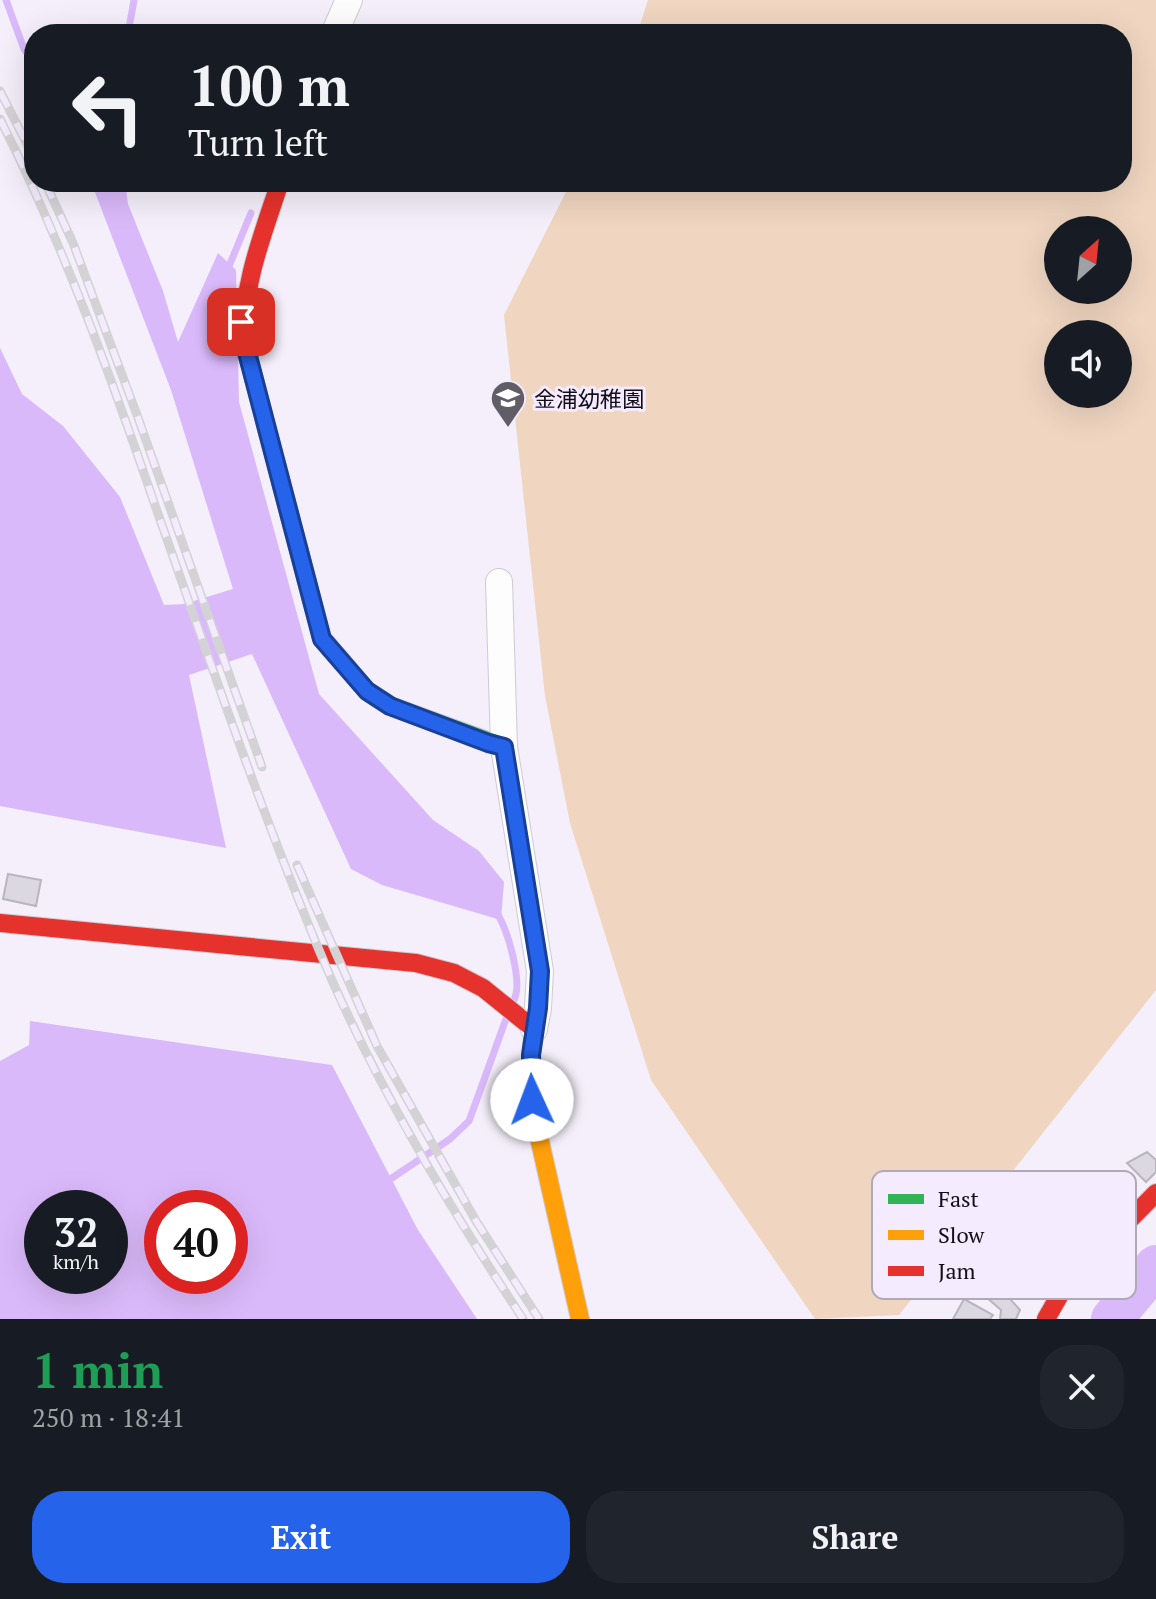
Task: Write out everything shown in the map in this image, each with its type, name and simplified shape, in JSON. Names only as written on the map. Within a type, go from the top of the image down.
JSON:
[{"type":"street","points":[[338,24],[349,0]]},
{"type":"street","points":[[277,192],[244,300],[241,322],[322,639],[367,691],[390,706],[504,747]]},
{"type":"street","points":[[499,582],[504,747],[540,971],[529,1026],[534,1115],[580,1319]]},
{"type":"street","points":[[0,923],[416,963],[454,973],[499,999],[529,1026]]},
{"type":"street","points":[[1136,1213],[1156,1193]]},
{"type":"street","points":[[1046,1319],[1057,1299]]},
{"type":"shaded area","points":[[648,0],[1156,0],[1156,990],[1013,1171],[872,1171],[872,1299],[912,1299],[899,1315],[815,1319],[651,1080],[570,823],[545,696],[504,315],[566,192],[1132,192],[1132,24],[640,24]]},
{"type":"shaded area","points":[[95,192],[126,192],[128,204],[163,291],[178,342],[218,253],[236,270],[239,402],[319,694],[433,820],[479,851],[504,882],[501,920],[382,885],[351,869],[252,654],[189,675],[226,848],[0,806],[0,348],[22,394],[63,426],[120,497],[164,605],[184,604],[233,589],[171,390]]},
{"type":"shaded area","points":[[30,1021],[332,1065],[418,1230],[477,1319],[0,1319],[0,1061],[29,1045]]},
{"type":"building","points":[[8,874],[41,880],[36,906],[3,899]]},
{"type":"building","points":[[1147,1152],[1156,1160],[1156,1172],[1146,1182],[1127,1163]]},
{"type":"building","points":[[964,1299],[993,1315],[990,1319],[953,1319]]},
{"type":"building","points":[[988,1299],[1010,1299],[1020,1310],[1016,1319],[1000,1319],[1001,1310]]},
{"type":"waterway","points":[[6,0],[24,49]]},
{"type":"waterway","points":[[130,24],[134,0]]},
{"type":"waterway","points":[[227,271],[251,213]]},
{"type":"waterway","points":[[497,913],[513,956],[517,981],[514,1000]]},
{"type":"waterway","points":[[383,1184],[450,1139],[469,1121],[506,1019]]},
{"type":"waterway","points":[[1136,1290],[1156,1266]]},
{"type":"waterway","points":[[1112,1319],[1129,1299]]},
{"type":"railway","points":[[0,91],[24,138]]},
{"type":"railway","points":[[0,119],[24,169]]},
{"type":"railway","points":[[34,192],[85,312],[255,787],[319,950],[363,1045],[412,1139],[523,1319]]},
{"type":"railway","points":[[50,192],[73,243],[137,415],[262,767]]},
{"type":"railway","points":[[297,865],[377,1046],[476,1221],[539,1319]]},
{"type":"traffic: fast","points":[[326,643],[367,691],[390,706],[504,747]]},
{"type":"traffic: slow","points":[[532,1082],[534,1115],[580,1319]]},
{"type":"traffic: jam","points":[[277,192],[250,280],[244,341],[322,639],[326,643]]},
{"type":"traffic: jam","points":[[0,923],[416,963],[454,973],[483,988],[534,1029],[532,1082]]},
{"type":"traffic: jam","points":[[1136,1213],[1156,1193]]},
{"type":"traffic: jam","points":[[1046,1319],[1057,1299]]},
{"type":"place","name":"金浦幼稚園","points":[[508,429]]},
{"type":"route","points":[[241,322],[322,639],[367,691],[390,706],[504,747],[540,971],[531,1055],[532,1100]]}]
